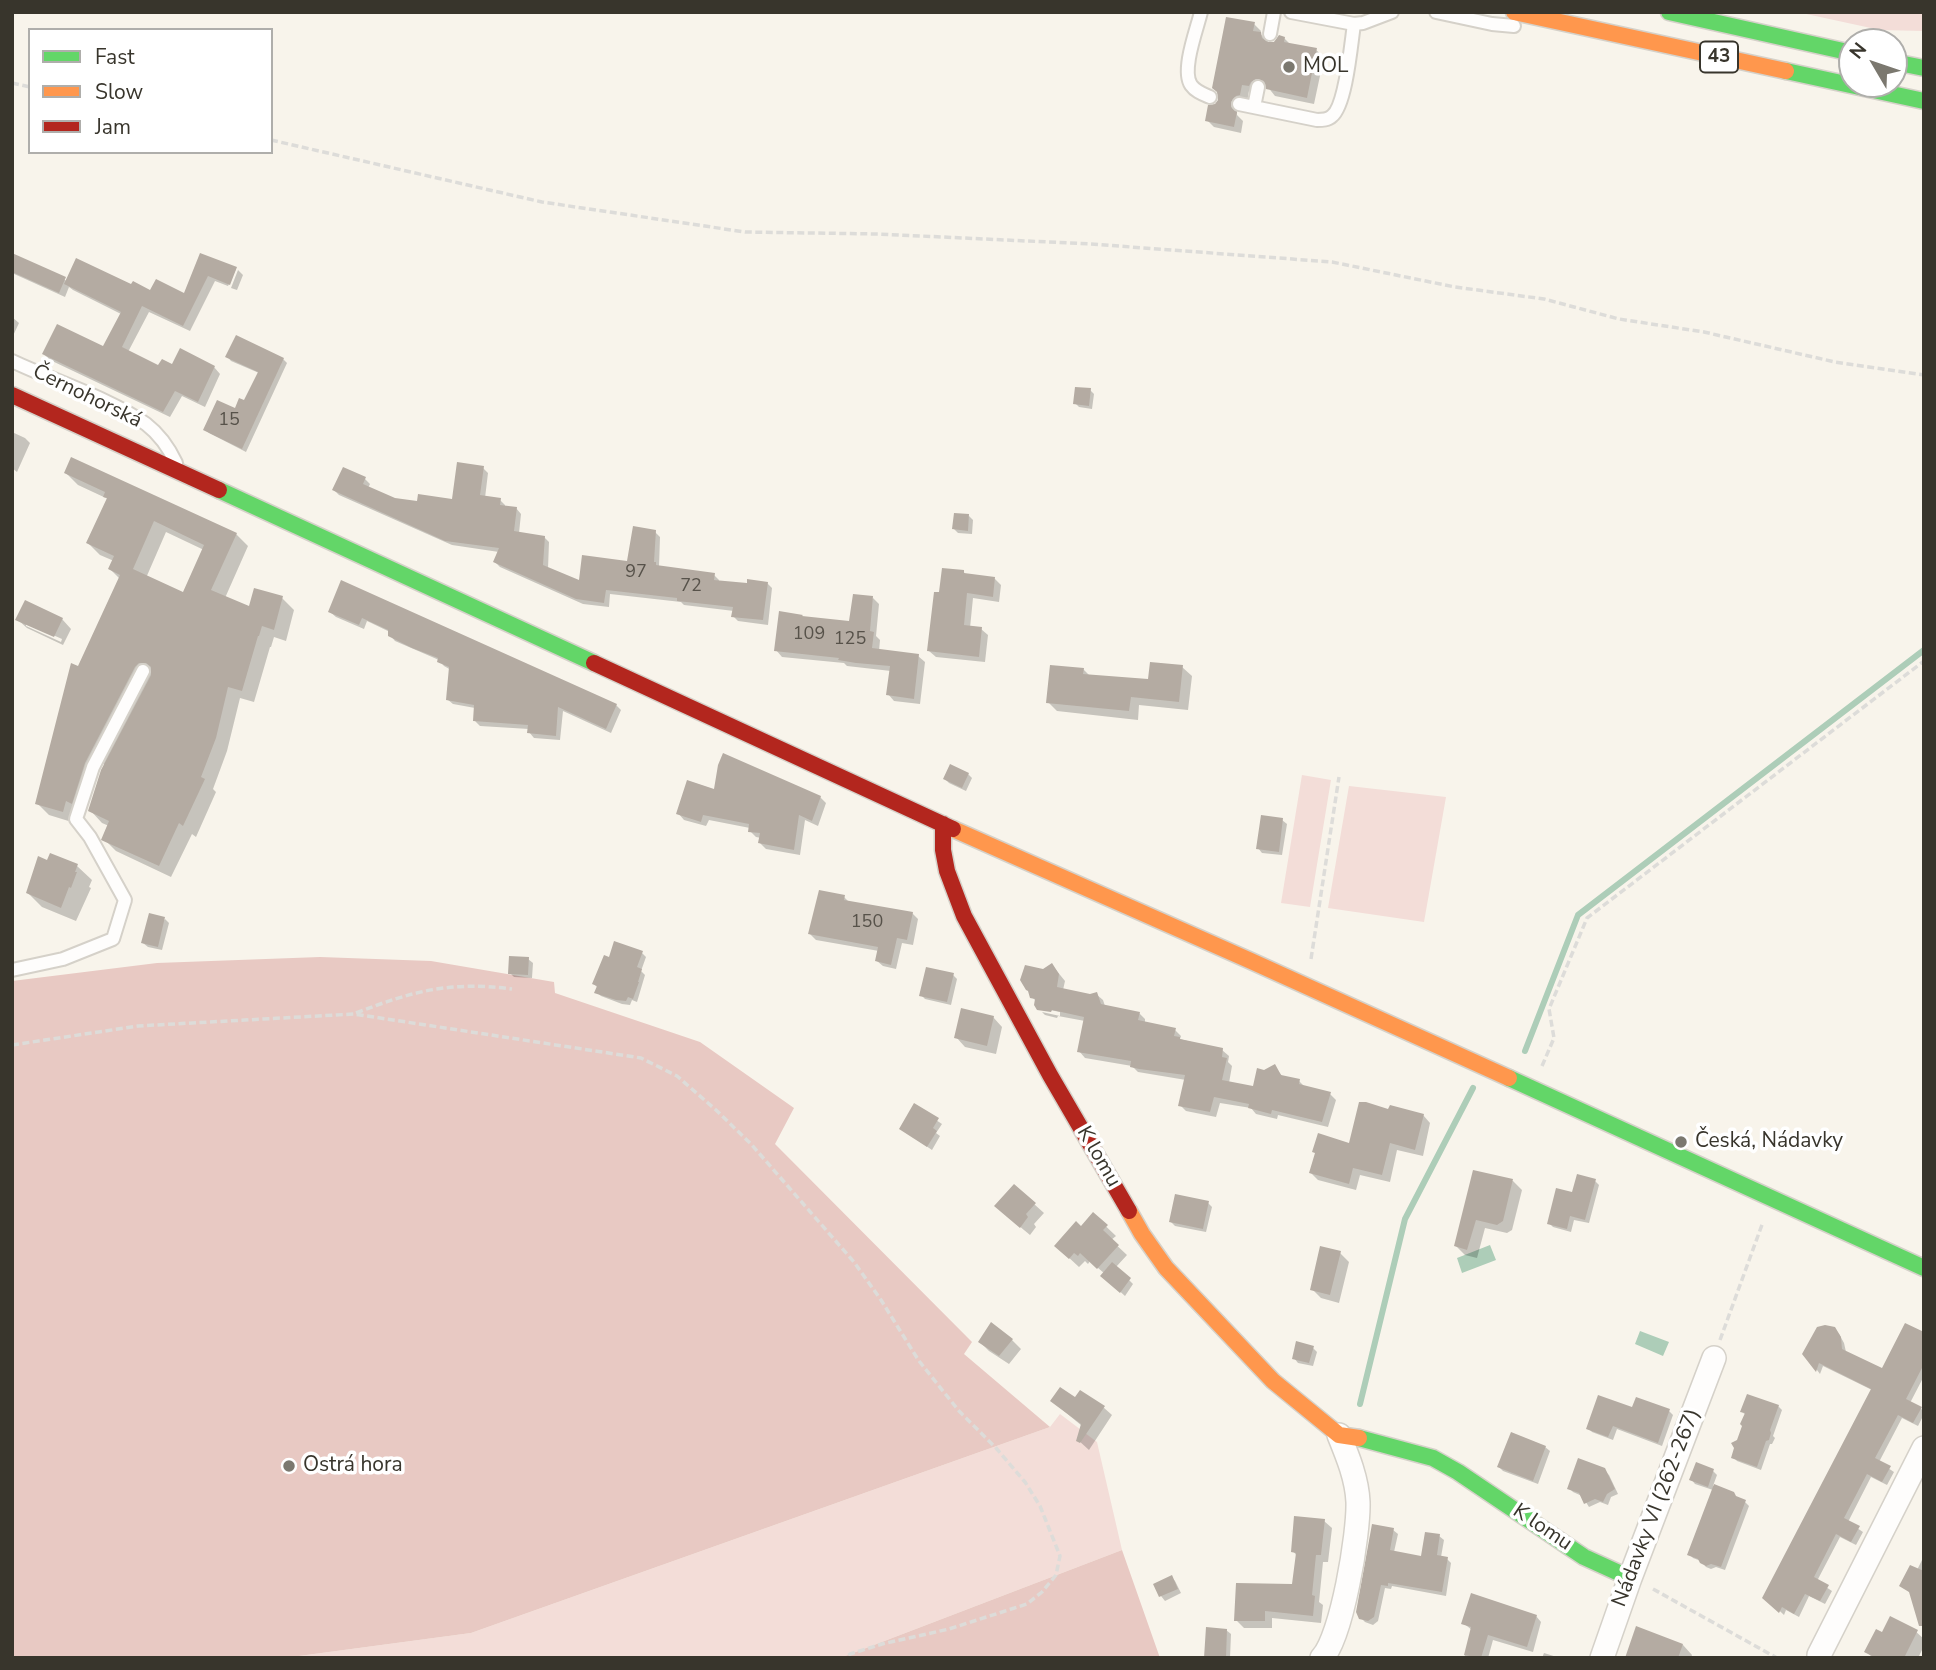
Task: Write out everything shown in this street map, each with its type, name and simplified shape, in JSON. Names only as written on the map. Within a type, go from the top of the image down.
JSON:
[{"type":"main road","name":"43","points":[[1514,12],[1924,101]]},
{"type":"main road","name":"43","points":[[1669,12],[1838,50]]},
{"type":"main road","points":[[12,395],[943,824],[1303,984],[1924,1268]]},
{"type":"main road","name":"K lomu","points":[[943,824],[944,862],[964,916],[1050,1075],[1142,1234],[1166,1268],[1273,1381],[1339,1435],[1433,1458],[1584,1557],[1630,1578]]},
{"type":"street","name":"Nádavky VI (262-267)","points":[[1602,1658],[1714,1359]]},
{"type":"street","points":[[1322,1658],[1328,1652],[1340,1623],[1357,1527],[1358,1502],[1355,1482],[1339,1435]]},
{"type":"street","points":[[1819,1655],[1924,1448]]},
{"type":"lane","points":[[1201,12],[1188,65],[1188,79],[1196,90],[1210,97]]},
{"type":"lane","points":[[1270,34],[1273,12]]},
{"type":"lane","points":[[1292,12],[1354,24],[1392,12]]},
{"type":"lane","points":[[1436,12],[1492,24],[1612,34]]},
{"type":"lane","points":[[1239,104],[1317,121],[1333,116],[1342,100],[1354,24]]},
{"type":"lane","points":[[1254,107],[1258,88]]},
{"type":"lane","name":"Černohorská","points":[[12,361],[120,408],[148,426],[168,447],[181,472]]},
{"type":"lane","points":[[12,970],[63,959],[113,939],[125,900],[90,837],[76,819],[93,767],[143,671]]},
{"type":"path","points":[[273,140],[542,202],[745,232],[878,234],[1091,244],[1332,262],[1455,286],[1544,299],[1619,319],[1704,332],[1835,362],[1924,375]]},
{"type":"path","points":[[1554,1038],[1549,1009],[1587,918],[1924,661]]},
{"type":"path","points":[[1303,984],[1312,956],[1339,777]]},
{"type":"path","points":[[354,1014],[417,992],[450,986],[483,985],[512,989]]},
{"type":"path","points":[[12,1045],[138,1026],[354,1014],[640,1058],[677,1076],[751,1144],[854,1262],[919,1360],[959,1411],[1025,1482],[1040,1506],[1060,1556],[1056,1575],[1042,1592],[1027,1604],[949,1629],[882,1644],[845,1658]]},
{"type":"path","points":[[1714,1359],[1766,1215]]},
{"type":"path","points":[[1630,1578],[1777,1658]]},
{"type":"shaded area","points":[[1797,12],[1924,12],[1924,31],[1871,28]]},
{"type":"shaded area","points":[[1302,775],[1331,780],[1310,907],[1281,903]]},
{"type":"shaded area","points":[[1349,786],[1446,797],[1424,922],[1328,908]]},
{"type":"shaded area","points":[[320,957],[431,961],[554,982],[555,993],[700,1042],[794,1108],[775,1144],[972,1342],[964,1354],[1050,1427],[471,1633],[284,1658],[12,1658],[12,981],[157,963]]},
{"type":"shaded area","points":[[1490,1245],[1496,1260],[1462,1273],[1457,1258]]},
{"type":"shaded area","points":[[1640,1331],[1669,1342],[1663,1356],[1635,1344]]},
{"type":"shaded area","points":[[1060,1414],[1097,1442],[1122,1550],[840,1658],[284,1658],[471,1633],[1050,1427]]},
{"type":"shaded area","points":[[1122,1550],[1160,1658],[840,1658]]},
{"type":"building","points":[[1226,17],[1255,22],[1253,31],[1261,32],[1262,38],[1268,42],[1274,42],[1279,35],[1285,37],[1284,42],[1317,48],[1307,98],[1266,89],[1264,81],[1256,79],[1249,86],[1242,85],[1240,95],[1231,102],[1231,107],[1237,112],[1234,127],[1205,121],[1208,105],[1215,104],[1218,100],[1217,92],[1212,88]]},
{"type":"building","points":[[12,253],[66,277],[59,293],[12,272]]},
{"type":"building","points":[[200,253],[237,267],[230,285],[208,276],[183,326],[142,306],[122,347],[158,365],[162,359],[172,364],[180,348],[215,366],[198,402],[175,391],[163,412],[42,354],[57,324],[103,346],[121,312],[64,284],[76,258],[131,284],[133,281],[150,290],[156,279],[184,293]]},
{"type":"building","points":[[236,335],[284,358],[242,449],[203,430],[217,400],[235,408],[239,398],[244,400],[258,372],[225,357]]},
{"type":"building","points":[[1075,387],[1091,388],[1089,406],[1073,404]]},
{"type":"building","points":[[71,457],[237,533],[211,590],[249,606],[254,588],[283,596],[274,630],[262,626],[242,691],[228,687],[216,738],[201,777],[205,779],[183,826],[179,823],[159,866],[101,840],[109,821],[88,811],[101,770],[151,675],[151,667],[146,663],[139,663],[135,667],[85,763],[72,804],[66,801],[63,812],[35,804],[71,663],[78,666],[120,575],[108,569],[114,556],[86,543],[107,498],[103,497],[105,492],[64,473]],"holes":[[[154,521],[204,545],[183,592],[133,569]]]},
{"type":"building","points":[[457,462],[484,466],[480,495],[501,498],[500,505],[517,507],[514,531],[545,536],[543,565],[579,580],[582,555],[627,561],[633,526],[656,530],[656,565],[715,573],[714,580],[747,583],[747,579],[768,582],[763,620],[731,617],[733,607],[606,590],[604,603],[576,599],[493,562],[499,548],[445,541],[332,490],[343,467],[366,477],[363,484],[395,498],[417,501],[418,494],[452,499]]},
{"type":"building","points":[[954,513],[969,514],[968,531],[952,529]]},
{"type":"building","points":[[942,568],[995,577],[993,597],[967,593],[964,625],[982,627],[979,657],[927,651],[934,592],[939,592]]},
{"type":"building","points":[[341,580],[617,704],[606,729],[558,707],[556,736],[527,733],[528,725],[473,721],[474,705],[446,700],[449,667],[437,662],[438,658],[388,636],[388,630],[362,618],[359,625],[328,612]]},
{"type":"building","points":[[853,594],[873,596],[870,631],[874,632],[872,648],[919,654],[914,699],[886,695],[890,666],[774,651],[779,611],[849,621]]},
{"type":"building","points":[[25,600],[63,618],[54,637],[15,620]]},
{"type":"building","points":[[1150,662],[1183,665],[1179,702],[1131,697],[1129,711],[1046,703],[1050,665],[1084,668],[1083,674],[1148,679]]},
{"type":"building","points":[[723,753],[821,796],[812,821],[799,815],[794,850],[758,843],[760,833],[748,832],[749,824],[703,815],[701,822],[676,814],[687,780],[714,789]]},
{"type":"building","points":[[950,764],[969,773],[962,788],[943,779]]},
{"type":"building","points":[[1261,815],[1283,818],[1279,852],[1256,849]]},
{"type":"building","points":[[50,853],[78,864],[71,888],[69,887],[61,908],[26,893],[38,856],[47,860]]},
{"type":"building","points":[[819,890],[845,895],[844,900],[913,912],[907,940],[897,938],[891,965],[875,961],[878,947],[808,934]]},
{"type":"building","points":[[149,913],[165,917],[158,947],[141,943]]},
{"type":"building","points":[[614,941],[643,951],[637,967],[642,969],[639,982],[633,999],[628,997],[626,1001],[594,993],[597,986],[592,984],[604,955],[609,957]]},
{"type":"building","points":[[509,956],[529,957],[528,975],[508,974]]},
{"type":"building","points":[[1052,963],[1059,974],[1057,987],[1090,994],[1097,992],[1101,1004],[1140,1012],[1138,1020],[1176,1028],[1174,1036],[1180,1039],[1223,1048],[1222,1057],[1227,1058],[1222,1080],[1253,1086],[1257,1068],[1264,1070],[1275,1064],[1281,1075],[1300,1079],[1299,1084],[1331,1092],[1322,1122],[1272,1110],[1271,1114],[1248,1108],[1249,1104],[1214,1097],[1210,1112],[1178,1106],[1185,1075],[1139,1069],[1130,1067],[1131,1061],[1077,1052],[1084,1017],[1052,1010],[1037,1010],[1035,999],[1030,998],[1020,980],[1025,965],[1043,969]]},
{"type":"building","points":[[926,967],[954,973],[947,1002],[919,996]]},
{"type":"building","points":[[961,1008],[994,1016],[987,1046],[954,1038]]},
{"type":"building","points":[[1359,1102],[1388,1109],[1390,1105],[1424,1114],[1415,1150],[1390,1143],[1382,1175],[1353,1168],[1349,1184],[1309,1173],[1318,1133],[1349,1143]]},
{"type":"building","points":[[914,1103],[939,1118],[933,1128],[937,1131],[927,1147],[899,1129]]},
{"type":"building","points":[[1473,1170],[1513,1179],[1503,1221],[1497,1225],[1476,1220],[1467,1250],[1454,1246]]},
{"type":"building","points":[[1577,1174],[1596,1179],[1585,1220],[1570,1216],[1567,1229],[1547,1224],[1556,1188],[1572,1192]]},
{"type":"building","points":[[1014,1184],[1036,1203],[1026,1214],[1028,1217],[1020,1228],[994,1206]]},
{"type":"building","points":[[1175,1194],[1209,1201],[1203,1229],[1169,1222]]},
{"type":"building","points":[[1093,1212],[1108,1225],[1103,1230],[1119,1245],[1097,1269],[1080,1253],[1078,1256],[1074,1253],[1069,1259],[1054,1246],[1076,1221],[1081,1226]]},
{"type":"building","points":[[1320,1246],[1341,1251],[1330,1295],[1310,1290]]},
{"type":"building","points":[[1112,1262],[1131,1278],[1120,1293],[1100,1276]]},
{"type":"building","points":[[991,1322],[1013,1339],[999,1356],[978,1342]]},
{"type":"building","points":[[1905,1323],[1924,1332],[1924,1364],[1906,1399],[1922,1407],[1913,1423],[1898,1415],[1875,1458],[1891,1466],[1882,1482],[1867,1474],[1844,1518],[1860,1526],[1851,1542],[1836,1534],[1814,1577],[1829,1585],[1820,1601],[1805,1594],[1794,1614],[1782,1607],[1779,1613],[1762,1598],[1871,1389],[1819,1363],[1816,1372],[1802,1354],[1817,1327],[1825,1325],[1835,1327],[1841,1337],[1842,1349],[1882,1368]]},
{"type":"building","points":[[1296,1341],[1314,1346],[1309,1363],[1292,1359]]},
{"type":"building","points":[[1060,1387],[1075,1397],[1080,1390],[1105,1406],[1080,1443],[1076,1441],[1081,1424],[1050,1401]]},
{"type":"building","points":[[1747,1394],[1779,1405],[1769,1440],[1766,1441],[1757,1467],[1731,1458],[1734,1448],[1731,1443],[1737,1440],[1742,1426],[1740,1424],[1745,1413],[1740,1412]]},
{"type":"building","points":[[1598,1395],[1632,1407],[1636,1397],[1670,1409],[1658,1443],[1613,1426],[1608,1437],[1586,1429]]},
{"type":"building","points":[[1511,1432],[1546,1446],[1533,1481],[1497,1467]]},
{"type":"building","points":[[1578,1458],[1605,1468],[1615,1489],[1607,1494],[1603,1502],[1595,1499],[1584,1504],[1579,1493],[1567,1489]]},
{"type":"building","points":[[1696,1462],[1714,1469],[1708,1487],[1689,1480]]},
{"type":"building","points":[[1714,1484],[1746,1500],[1721,1567],[1711,1564],[1706,1566],[1687,1555]]},
{"type":"building","points":[[1294,1516],[1325,1519],[1321,1555],[1316,1555],[1313,1616],[1265,1611],[1265,1621],[1234,1621],[1236,1583],[1292,1584],[1296,1553],[1291,1552]]},
{"type":"building","points":[[1372,1524],[1394,1528],[1390,1550],[1421,1556],[1425,1532],[1440,1534],[1437,1555],[1448,1557],[1442,1592],[1388,1583],[1388,1586],[1381,1585],[1374,1617],[1368,1621],[1359,1619],[1356,1612]]},
{"type":"building","points":[[1910,1565],[1924,1571],[1924,1626],[1919,1626],[1909,1592],[1899,1586]]},
{"type":"building","points":[[1172,1575],[1178,1589],[1159,1597],[1153,1584]]},
{"type":"building","points":[[1471,1593],[1537,1615],[1527,1647],[1488,1635],[1481,1658],[1464,1655],[1471,1627],[1461,1624]]},
{"type":"building","points":[[1890,1616],[1918,1630],[1904,1658],[1876,1658],[1864,1652],[1876,1629],[1882,1632]]},
{"type":"building","points":[[1636,1626],[1683,1644],[1678,1658],[1625,1658]]},
{"type":"building","points":[[1206,1627],[1227,1629],[1226,1658],[1204,1658]]},
{"type":"waterway","points":[[1525,1051],[1578,915],[1924,650]]},
{"type":"waterway","points":[[1360,1404],[1405,1219],[1473,1088]]},
{"type":"traffic: fast","points":[[1669,12],[1838,50]]},
{"type":"traffic: fast","points":[[1908,65],[1924,68]]},
{"type":"traffic: fast","points":[[1786,71],[1924,101]]},
{"type":"traffic: fast","points":[[219,490],[594,663]]},
{"type":"traffic: fast","points":[[1509,1078],[1924,1268]]},
{"type":"traffic: fast","points":[[1359,1438],[1433,1458],[1584,1557],[1630,1578]]},
{"type":"traffic: slow","points":[[1514,12],[1786,71]]},
{"type":"traffic: slow","points":[[953,829],[1509,1078]]},
{"type":"traffic: slow","points":[[1129,1211],[1166,1268],[1273,1381],[1339,1435],[1359,1438]]},
{"type":"traffic: jam","points":[[12,395],[219,490]]},
{"type":"traffic: jam","points":[[594,663],[953,829]]},
{"type":"traffic: jam","points":[[943,824],[943,850],[947,871],[964,916],[1050,1075],[1129,1211]]},
{"type":"place","name":"MOL","points":[[1289,67]]},
{"type":"place","name":"Česká, Nádavky","points":[[1681,1142]]},
{"type":"place","name":"Ostrá hora","points":[[289,1466]]}]
